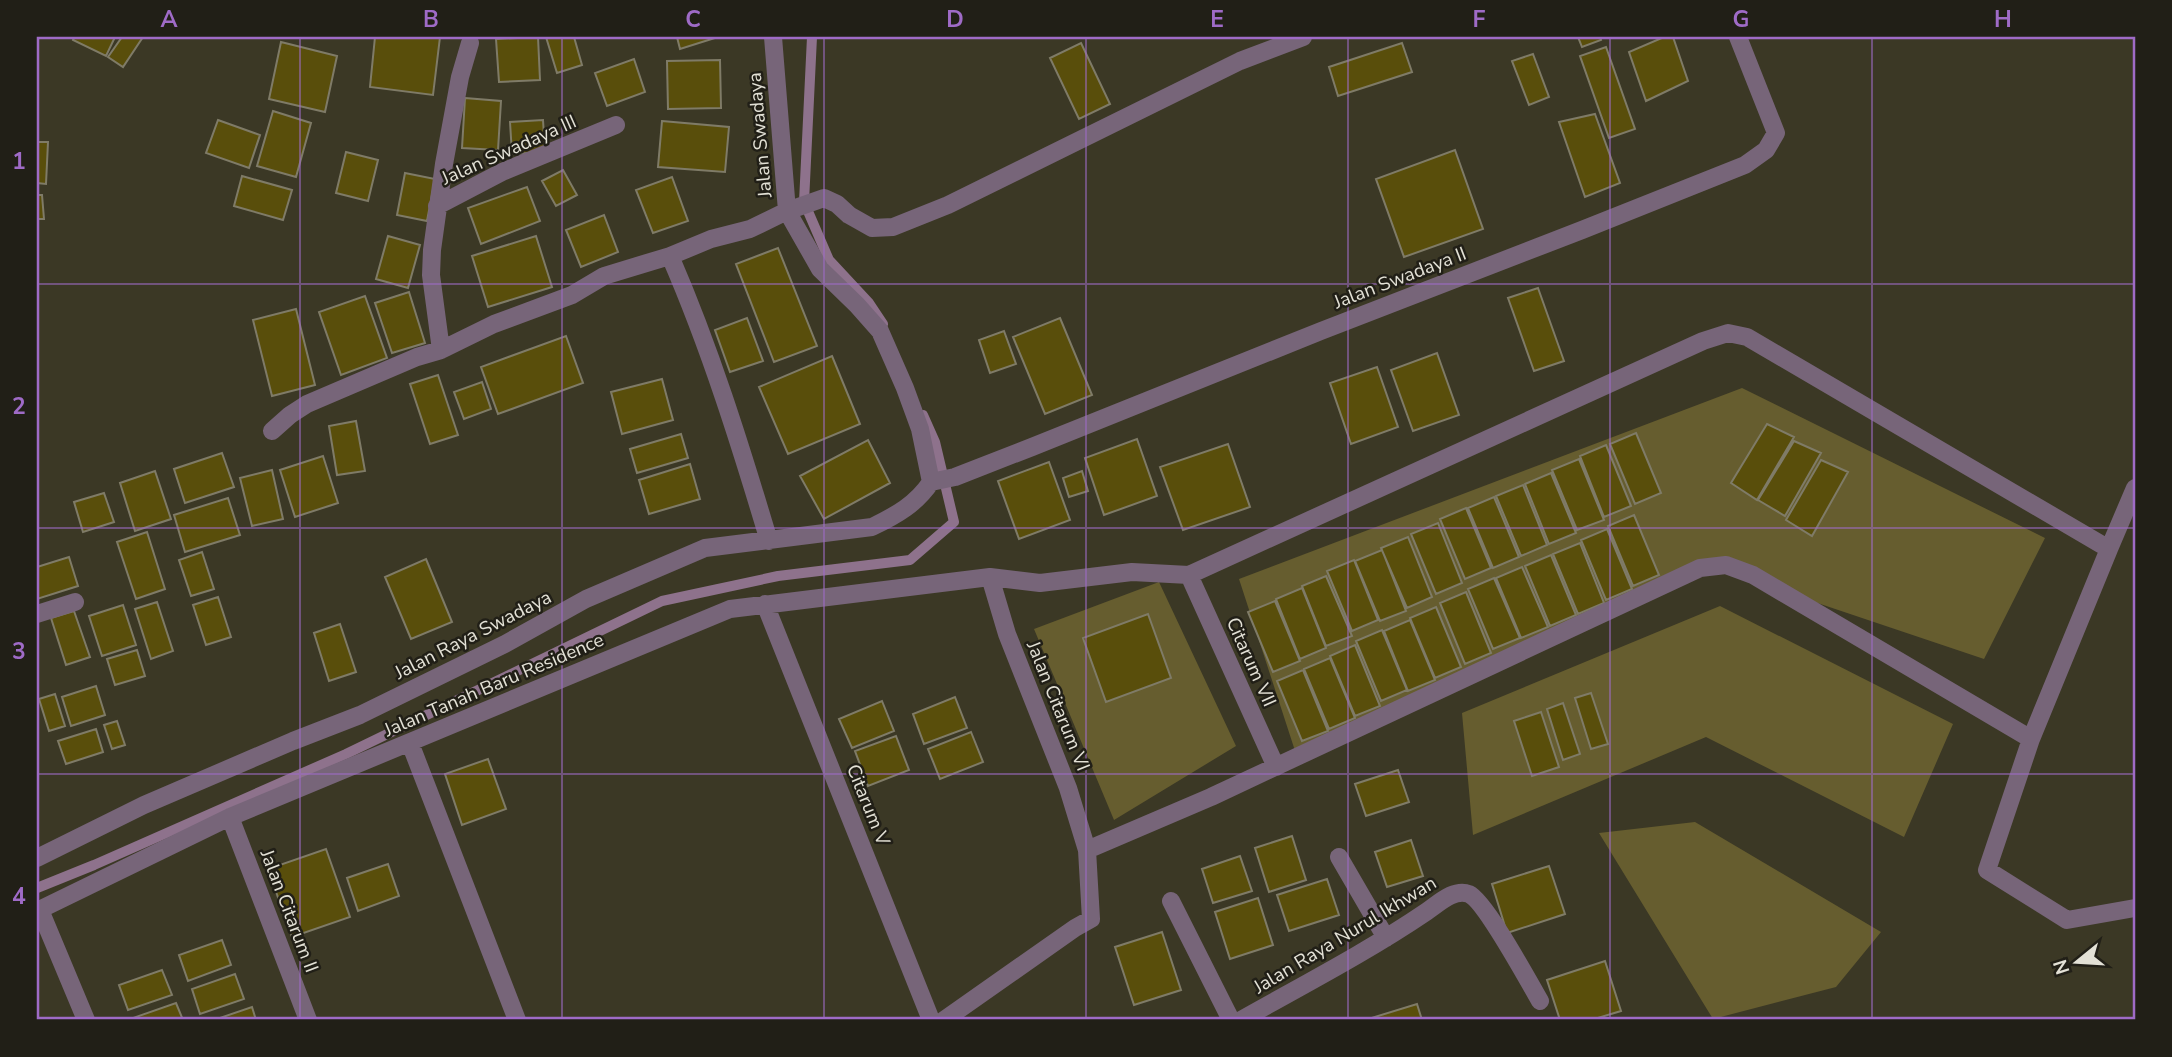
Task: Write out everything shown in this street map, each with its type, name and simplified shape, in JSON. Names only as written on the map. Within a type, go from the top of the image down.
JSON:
[{"type":"street","name":"Jalan Swadaya","points":[[773,37],[794,208],[820,269],[880,331],[941,480]]},
{"type":"street","points":[[272,431],[307,404],[417,357],[441,350],[494,324],[572,295],[604,276],[670,256],[711,239],[750,229],[794,208],[824,198],[872,228],[893,227],[948,205],[1240,61],[1303,37]]},
{"type":"street","name":"Jalan Swadaya II","points":[[941,480],[1745,165],[1766,150],[1776,134],[1738,37]]},
{"type":"street","points":[[437,206],[460,77],[470,43]]},
{"type":"street","name":"Jalan Swadaya III","points":[[441,350],[431,275],[437,206],[502,172],[616,124]]},
{"type":"street","points":[[670,256],[724,397],[769,541]]},
{"type":"street","points":[[1189,575],[1703,341],[1728,333],[1746,337],[2109,549]]},
{"type":"street","name":"Jalan Raya Swadaya","points":[[37,858],[144,805],[360,715],[505,644],[586,598],[649,571],[705,548],[873,527],[905,509],[941,480]]},
{"type":"street","points":[[2135,488],[2031,739],[1987,870],[2067,920],[2135,908]]},
{"type":"street","points":[[1087,850],[1211,797],[1700,568],[1726,565],[1753,575],[2031,739]]},
{"type":"street","name":"Jalan Tanah Baru Residence","points":[[38,910],[230,817],[730,609],[990,577],[1040,583],[1132,572],[1189,575]]},
{"type":"street","name":"Citarum VII","points":[[1189,575],[1276,767]]},
{"type":"street","name":"Jalan Citarum VI","points":[[944,1020],[1091,919],[1087,850],[1068,788],[1007,634],[990,577]]},
{"type":"street","points":[[37,614],[75,602]]},
{"type":"street","name":"Citarum V","points":[[765,604],[931,1020]]},
{"type":"street","points":[[410,743],[517,1020]]},
{"type":"street","name":"Jalan Citarum II","points":[[230,817],[308,1020]]},
{"type":"street","points":[[1339,858],[1386,938]]},
{"type":"street","name":"Jalan Raya Nurul Ikhwan","points":[[1241,1020],[1386,938],[1460,892],[1472,895],[1504,939],[1540,1001]]},
{"type":"street","points":[[1171,901],[1231,1020]]},
{"type":"street","points":[[38,910],[86,1020]]},
{"type":"shaded area","points":[[1742,388],[2045,538],[1984,659],[1710,567],[1298,760],[1239,579]]},
{"type":"shaded area","points":[[1159,582],[1236,746],[1114,820],[1034,629]]},
{"type":"shaded area","points":[[1720,606],[1953,724],[1904,837],[1706,737],[1473,835],[1462,713]]},
{"type":"shaded area","points":[[1695,822],[1881,932],[1836,987],[1713,1019],[1599,833]]},
{"type":"building","points":[[74,37],[115,37],[106,56],[73,40]]},
{"type":"building","points":[[122,37],[143,37],[123,67],[108,57]]},
{"type":"building","points":[[375,37],[440,37],[433,95],[370,87]]},
{"type":"building","points":[[538,37],[540,80],[499,82],[496,39]]},
{"type":"building","points":[[546,37],[574,37],[582,65],[557,73]]},
{"type":"building","points":[[677,37],[718,37],[680,49]]},
{"type":"building","points":[[1578,37],[1600,37],[1601,40],[1582,47]]},
{"type":"building","points":[[1664,37],[1673,37],[1688,81],[1646,101],[1629,52]]},
{"type":"building","points":[[281,42],[337,56],[325,112],[269,99]]},
{"type":"building","points":[[1081,43],[1110,104],[1079,119],[1050,58]]},
{"type":"building","points":[[1402,43],[1412,72],[1338,96],[1329,67]]},
{"type":"building","points":[[1606,47],[1635,129],[1609,138],[1580,56]]},
{"type":"building","points":[[1533,54],[1549,97],[1529,105],[1512,61]]},
{"type":"building","points":[[634,59],[645,92],[607,106],[595,73]]},
{"type":"building","points":[[720,60],[721,108],[668,109],[667,61]]},
{"type":"building","points":[[465,98],[501,101],[498,150],[462,148]]},
{"type":"building","points":[[273,111],[311,123],[296,177],[257,166]]},
{"type":"building","points":[[1595,114],[1620,183],[1585,197],[1559,122]]},
{"type":"building","points":[[218,120],[260,135],[249,168],[206,153]]},
{"type":"building","points":[[543,120],[545,152],[512,154],[510,122]]},
{"type":"building","points":[[662,121],[729,127],[725,172],[658,167]]},
{"type":"building","points":[[37,142],[48,142],[46,184],[37,183]]},
{"type":"building","points":[[1455,150],[1483,229],[1404,257],[1376,179]]},
{"type":"building","points":[[346,152],[378,160],[368,201],[336,193]]},
{"type":"building","points":[[563,170],[577,195],[556,206],[542,181]]},
{"type":"building","points":[[405,173],[435,179],[427,221],[397,215]]},
{"type":"building","points":[[242,176],[292,190],[283,220],[234,206]]},
{"type":"building","points":[[672,177],[688,221],[653,233],[636,190]]},
{"type":"building","points":[[527,187],[540,221],[481,244],[468,208]]},
{"type":"building","points":[[37,195],[42,195],[44,219],[37,219]]},
{"type":"building","points":[[604,215],[618,252],[581,267],[566,230]]},
{"type":"building","points":[[388,236],[420,245],[408,288],[376,279]]},
{"type":"building","points":[[536,236],[552,287],[488,307],[472,256]]},
{"type":"building","points":[[778,248],[817,346],[774,362],[736,264]]},
{"type":"building","points":[[1538,288],[1564,361],[1534,371],[1508,298]]},
{"type":"building","points":[[409,292],[425,343],[392,353],[375,303]]},
{"type":"building","points":[[365,296],[387,358],[341,375],[319,312]]},
{"type":"building","points":[[296,309],[315,385],[272,396],[253,320]]},
{"type":"building","points":[[747,318],[763,361],[730,372],[715,330]]},
{"type":"building","points":[[1060,318],[1092,395],[1045,414],[1013,337]]},
{"type":"building","points":[[1004,331],[1016,364],[990,373],[979,340]]},
{"type":"building","points":[[566,336],[583,383],[498,414],[481,367]]},
{"type":"building","points":[[1437,353],[1459,415],[1413,431],[1391,370]]},
{"type":"building","points":[[832,356],[860,424],[788,454],[759,387]]},
{"type":"building","points":[[1377,367],[1398,427],[1351,444],[1330,383]]},
{"type":"building","points":[[438,375],[458,435],[430,444],[410,384]]},
{"type":"building","points":[[662,379],[673,420],[622,434],[611,392]]},
{"type":"building","points":[[482,382],[491,409],[464,419],[454,392]]},
{"type":"building","points":[[356,421],[365,471],[337,475],[329,426]]},
{"type":"building","points":[[1767,424],[1794,437],[1757,500],[1731,483]]},
{"type":"building","points":[[1636,433],[1661,493],[1635,504],[1610,444]]},
{"type":"building","points":[[681,434],[688,458],[637,473],[630,449]]},
{"type":"building","points":[[1137,439],[1157,496],[1104,515],[1085,458]]},
{"type":"building","points":[[868,440],[890,483],[824,519],[800,476]]},
{"type":"building","points":[[1794,441],[1821,453],[1785,516],[1758,500]]},
{"type":"building","points":[[1228,444],[1250,507],[1183,530],[1160,467]]},
{"type":"building","points":[[1606,445],[1631,506],[1604,517],[1580,456]]},
{"type":"building","points":[[222,453],[234,487],[185,503],[174,469]]},
{"type":"building","points":[[323,456],[338,503],[295,517],[280,470]]},
{"type":"building","points":[[1579,459],[1604,520],[1577,530],[1552,470]]},
{"type":"building","points":[[1821,460],[1848,472],[1812,536],[1786,520]]},
{"type":"building","points":[[1049,462],[1070,520],[1019,539],[998,481]]},
{"type":"building","points":[[690,464],[700,499],[649,514],[639,480]]},
{"type":"building","points":[[272,470],[283,519],[252,526],[240,478]]},
{"type":"building","points":[[155,471],[171,519],[135,531],[120,483]]},
{"type":"building","points":[[1082,471],[1088,491],[1069,497],[1063,478]]},
{"type":"building","points":[[1551,473],[1576,533],[1549,544],[1525,484]]},
{"type":"building","points":[[1523,485],[1547,545],[1521,556],[1496,496]]},
{"type":"building","points":[[104,493],[114,522],[83,532],[74,502]]},
{"type":"building","points":[[1494,497],[1519,557],[1493,568],[1468,508]]},
{"type":"building","points":[[228,498],[240,535],[185,552],[174,515]]},
{"type":"building","points":[[1466,508],[1491,568],[1465,579],[1440,519]]},
{"type":"building","points":[[1634,515],[1659,575],[1633,586],[1608,526]]},
{"type":"building","points":[[1438,523],[1462,583],[1436,594],[1411,534]]},
{"type":"building","points":[[1607,529],[1632,589],[1606,600],[1581,540]]},
{"type":"building","points":[[147,532],[165,589],[136,599],[117,542]]},
{"type":"building","points":[[1408,537],[1432,597],[1407,608],[1381,548]]},
{"type":"building","points":[[1580,543],[1604,603],[1578,614],[1553,554]]},
{"type":"building","points":[[1382,550],[1406,611],[1380,621],[1355,561]]},
{"type":"building","points":[[202,552],[214,589],[191,596],[179,560]]},
{"type":"building","points":[[1551,555],[1576,615],[1550,626],[1525,566]]},
{"type":"building","points":[[69,557],[78,586],[37,599],[37,567]]},
{"type":"building","points":[[426,559],[452,622],[411,639],[385,577]]},
{"type":"building","points":[[1354,560],[1378,620],[1352,631],[1327,571]]},
{"type":"building","points":[[1522,567],[1548,627],[1521,638],[1496,578]]},
{"type":"building","points":[[1326,576],[1352,636],[1326,646],[1302,586]]},
{"type":"building","points":[[1494,578],[1520,638],[1493,649],[1468,589]]},
{"type":"building","points":[[1302,588],[1326,648],[1300,659],[1276,599]]},
{"type":"building","points":[[1466,592],[1491,653],[1465,664],[1440,603]]},
{"type":"building","points":[[218,597],[231,637],[206,645],[193,605]]},
{"type":"building","points":[[1275,601],[1300,661],[1273,672],[1248,612]]},
{"type":"building","points":[[157,602],[173,651],[151,659],[135,609]]},
{"type":"building","points":[[123,605],[136,645],[102,656],[89,616]]},
{"type":"building","points":[[1436,607],[1461,667],[1435,678],[1410,618]]},
{"type":"building","points":[[74,611],[90,657],[66,665],[51,618]]},
{"type":"building","points":[[1148,614],[1171,678],[1106,702],[1083,638]]},
{"type":"building","points":[[1410,620],[1435,680],[1408,691],[1384,631]]},
{"type":"building","points":[[340,624],[356,672],[329,681],[314,633]]},
{"type":"building","points":[[1382,630],[1407,690],[1381,701],[1356,641]]},
{"type":"building","points":[[1355,645],[1380,706],[1355,716],[1330,656]]},
{"type":"building","points":[[137,650],[145,676],[115,685],[107,659]]},
{"type":"building","points":[[1330,658],[1355,718],[1329,729],[1304,669]]},
{"type":"building","points":[[1303,670],[1328,731],[1302,741],[1277,681]]},
{"type":"building","points":[[96,686],[105,715],[71,726],[62,697]]},
{"type":"building","points":[[1591,693],[1608,744],[1591,749],[1575,698]]},
{"type":"building","points":[[55,694],[65,726],[49,731],[39,699]]},
{"type":"building","points":[[955,697],[967,728],[924,744],[913,714]]},
{"type":"building","points":[[882,701],[894,731],[852,748],[839,719]]},
{"type":"building","points":[[1563,703],[1580,754],[1563,760],[1547,709]]},
{"type":"building","points":[[1541,712],[1559,767],[1532,776],[1514,721]]},
{"type":"building","points":[[117,721],[125,745],[112,749],[104,725]]},
{"type":"building","points":[[96,729],[103,752],[66,764],[58,741]]},
{"type":"building","points":[[971,732],[983,762],[940,779],[928,749]]},
{"type":"building","points":[[896,736],[909,770],[868,786],[855,751]]},
{"type":"building","points":[[488,759],[506,809],[462,825],[445,774]]},
{"type":"building","points":[[1398,770],[1409,802],[1366,816],[1355,784]]},
{"type":"building","points":[[1292,836],[1306,880],[1269,892],[1255,848]]},
{"type":"building","points":[[1411,840],[1423,876],[1387,887],[1375,852]]},
{"type":"building","points":[[326,849],[350,917],[292,937],[268,869]]},
{"type":"building","points":[[1240,856],[1252,891],[1213,903],[1202,869]]},
{"type":"building","points":[[388,864],[399,896],[358,911],[347,878]]},
{"type":"building","points":[[1549,866],[1565,914],[1507,933],[1492,884]]},
{"type":"building","points":[[1327,879],[1339,915],[1289,931],[1277,895]]},
{"type":"building","points":[[1258,898],[1273,945],[1230,959],[1215,912]]},
{"type":"building","points":[[1162,932],[1181,990],[1134,1005],[1115,947]]},
{"type":"building","points":[[222,940],[231,965],[188,981],[179,955]]},
{"type":"building","points":[[1605,961],[1621,1011],[1591,1020],[1560,1020],[1547,980]]},
{"type":"building","points":[[162,970],[172,995],[128,1010],[119,985]]},
{"type":"building","points":[[235,974],[244,999],[200,1014],[192,989]]},
{"type":"building","points":[[176,1003],[183,1020],[133,1018]]},
{"type":"building","points":[[1417,1004],[1422,1020],[1365,1020]]},
{"type":"building","points":[[252,1007],[256,1020],[214,1020]]},
{"type":"waterway","points":[[812,37],[804,202],[829,260],[869,303],[883,324]]},
{"type":"waterway","points":[[37,888],[346,754],[662,601],[778,576],[910,560],[954,522],[935,442],[923,415]]}]
